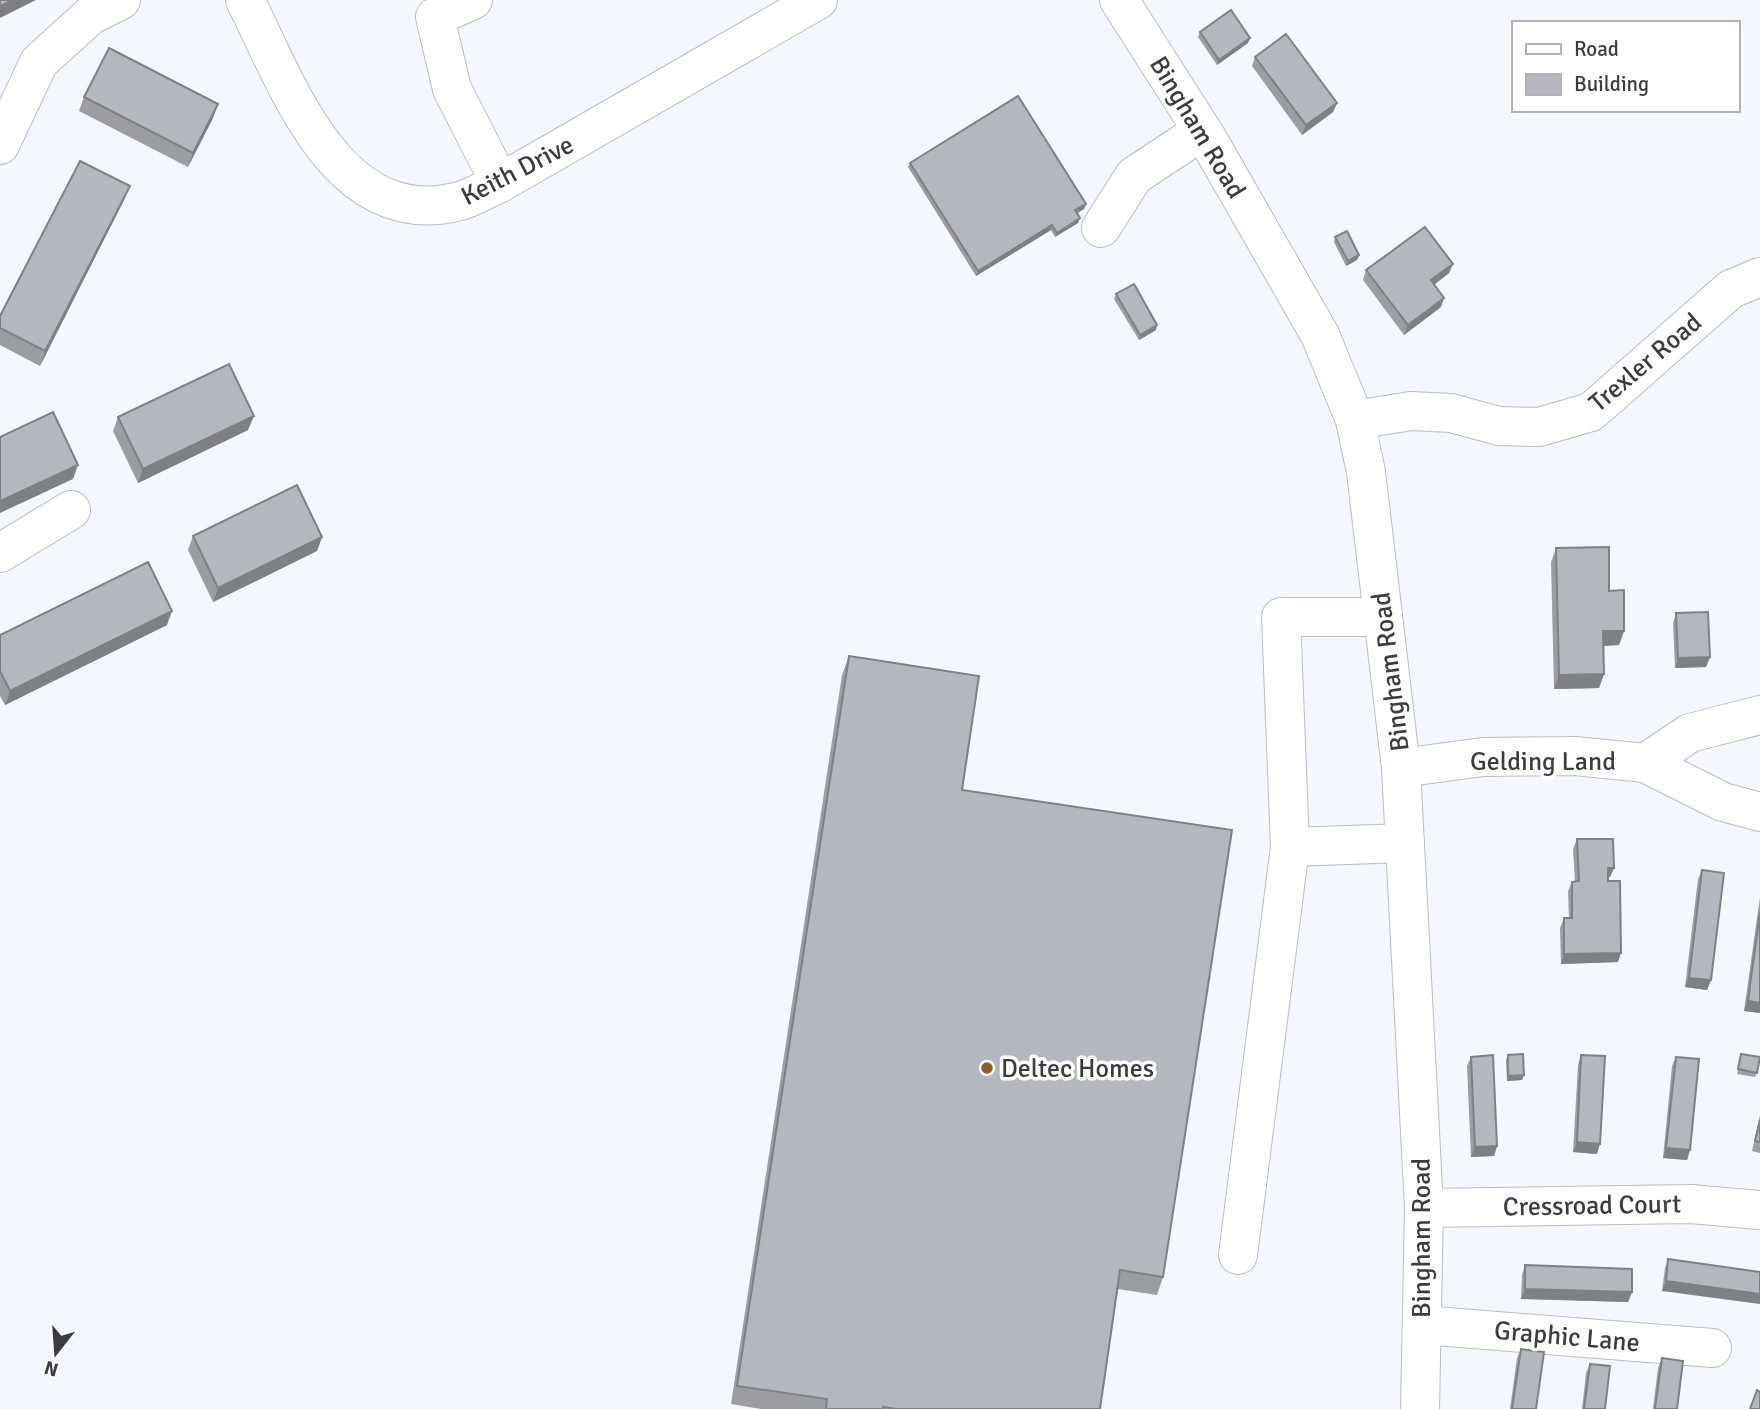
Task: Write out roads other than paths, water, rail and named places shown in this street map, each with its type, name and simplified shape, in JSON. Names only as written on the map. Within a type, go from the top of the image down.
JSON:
[{"type":"street","points":[[1,141],[39,62],[91,15],[121,0]]},
{"type":"street","name":"Keith Drive","points":[[245,0],[312,134],[340,166],[369,189],[400,203],[429,206],[458,202],[500,183],[818,0]]},
{"type":"street","points":[[473,0],[435,17],[452,89],[500,183]]},
{"type":"street","name":"Bingham Road","points":[[1119,0],[1202,131],[1320,335],[1355,420],[1366,472],[1401,768],[1424,1208],[1420,1409]]},
{"type":"street","points":[[1101,228],[1134,176],[1202,131]]},
{"type":"street","name":"Trexler Road","points":[[1355,420],[1411,411],[1451,412],[1499,426],[1539,427],[1591,411],[1731,289],[1760,277]]},
{"type":"street","points":[[0,553],[71,510]]},
{"type":"street","points":[[1238,1255],[1290,847],[1281,617],[1383,617]]},
{"type":"street","points":[[1645,763],[1690,733],[1760,715]]},
{"type":"street","name":"Gelding Land","points":[[1401,768],[1483,757],[1575,756],[1645,763],[1723,802],[1760,812]]},
{"type":"street","points":[[1290,847],[1405,843]]},
{"type":"street","name":"Cressroad Court","points":[[1424,1208],[1690,1204],[1760,1210]]},
{"type":"street","name":"Graphic Lane","points":[[1422,1325],[1712,1348]]},
{"type":"place","name":"Deltec Homes","points":[[987,1068]]}]
